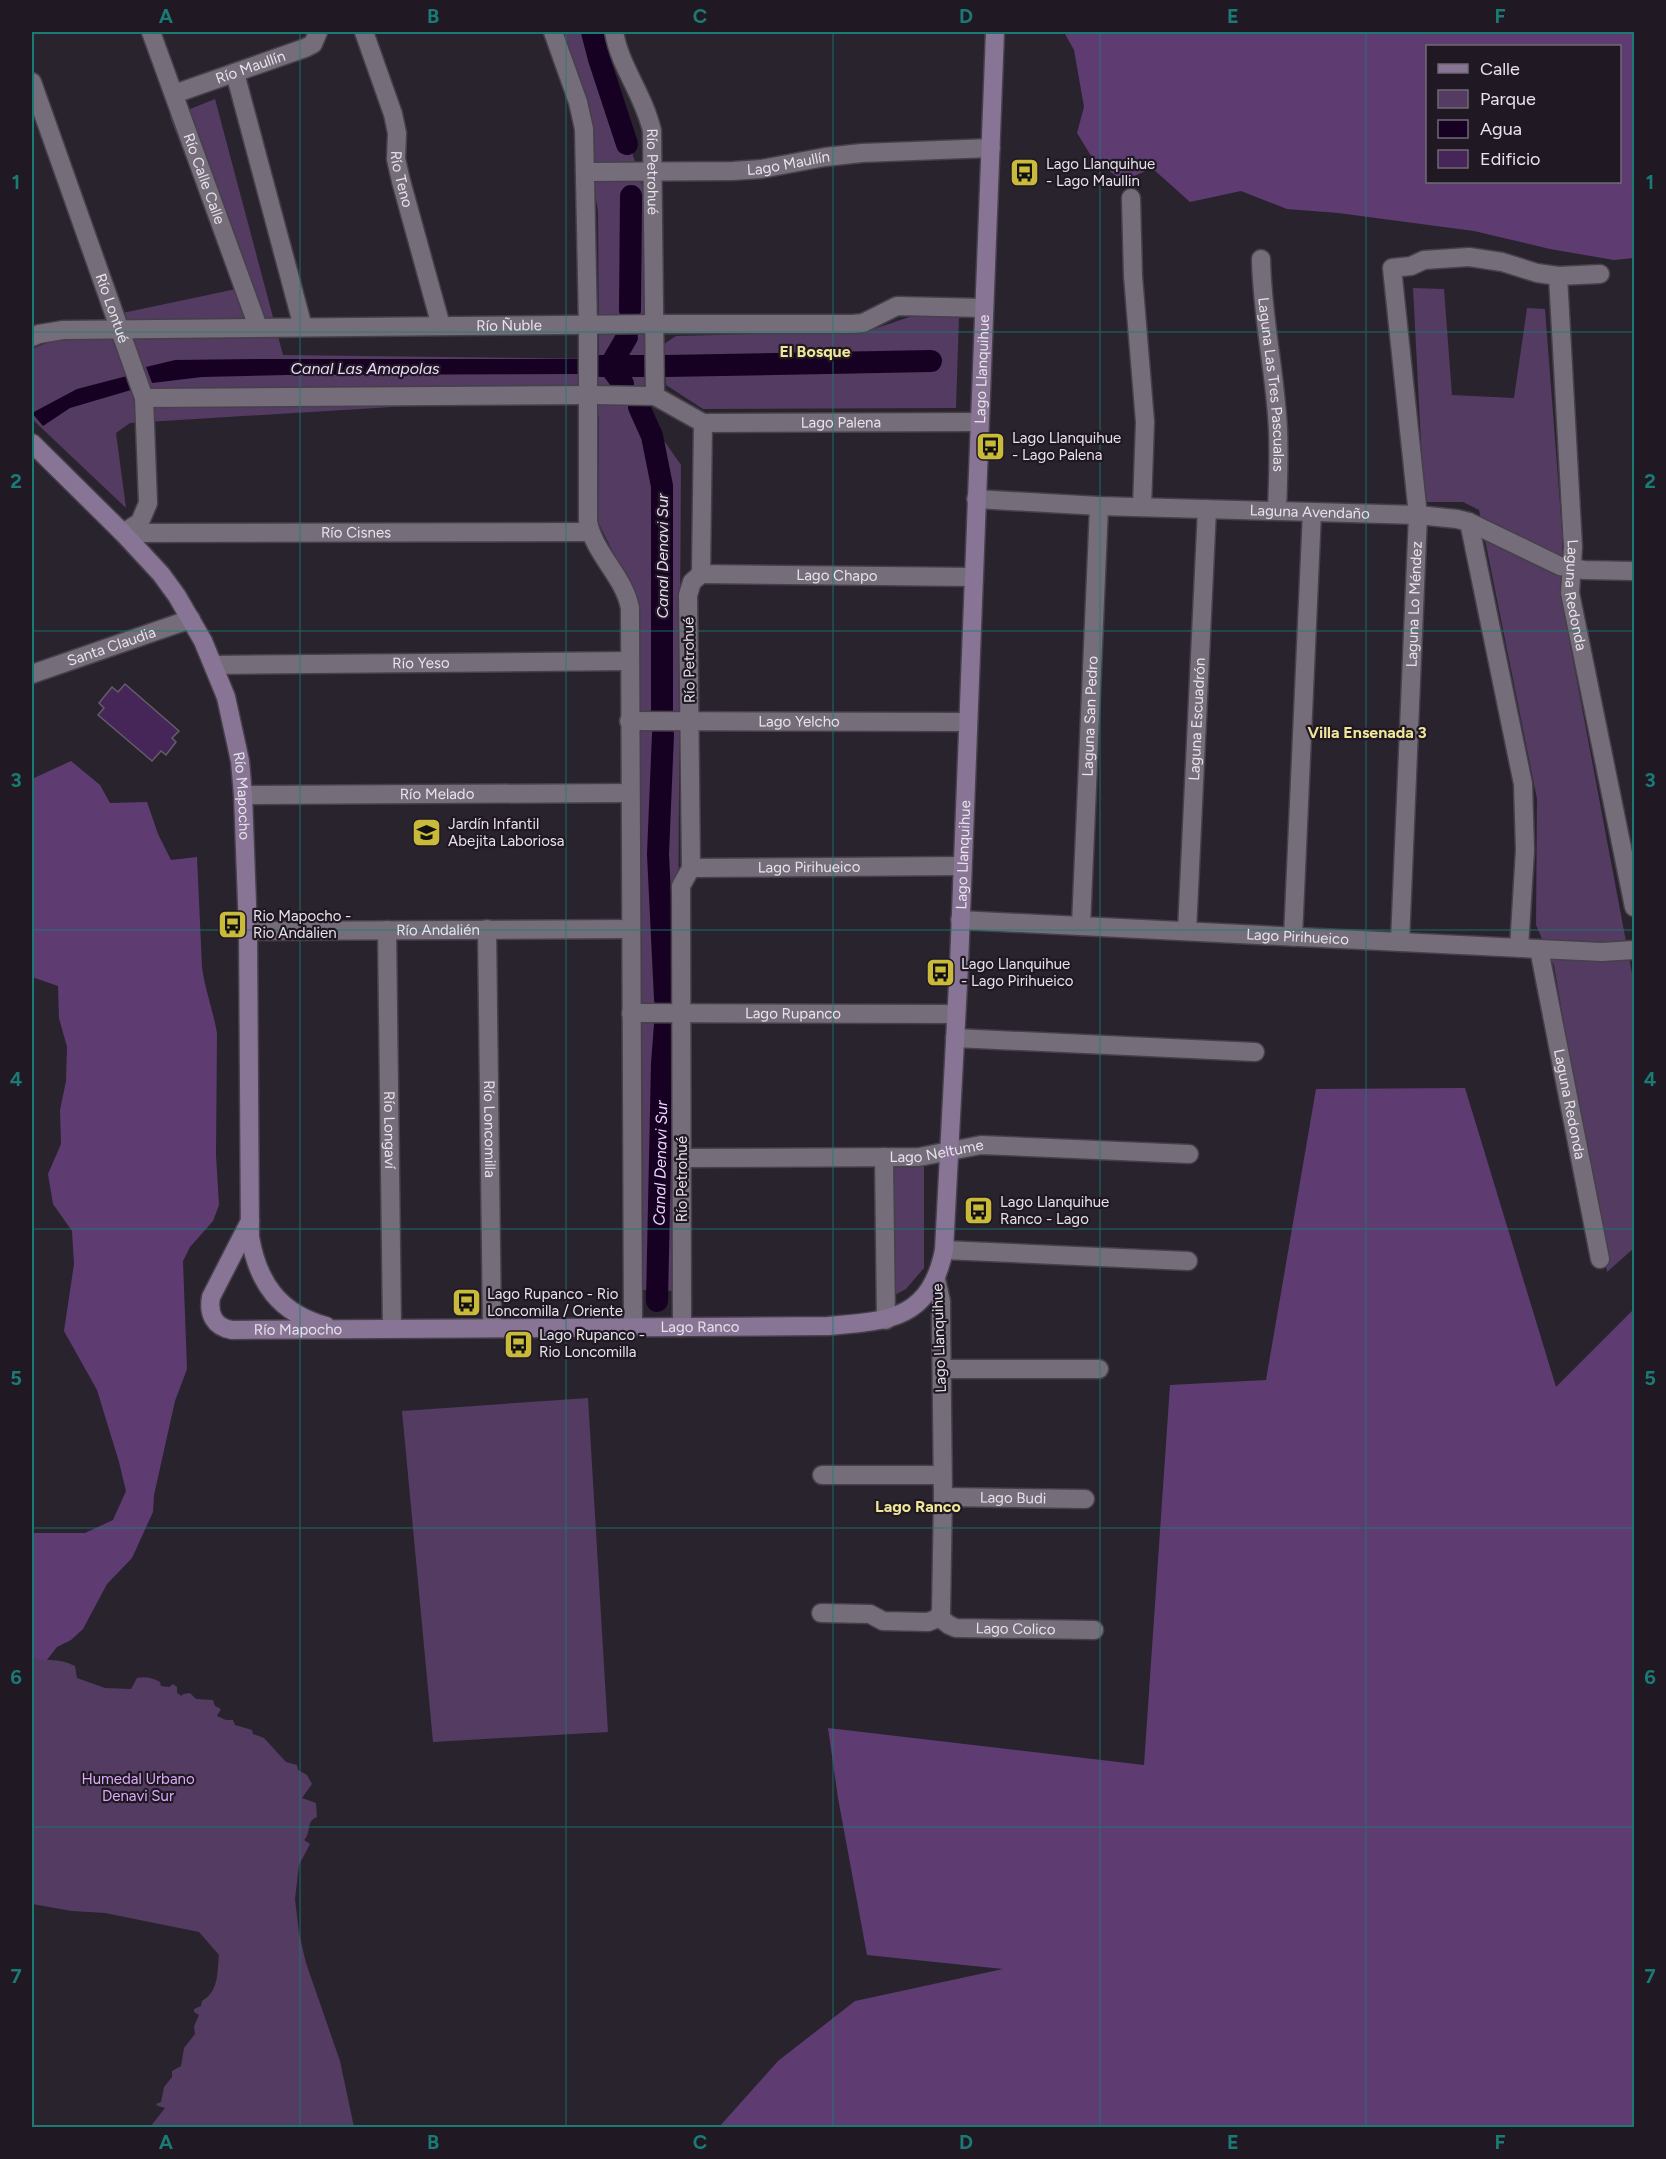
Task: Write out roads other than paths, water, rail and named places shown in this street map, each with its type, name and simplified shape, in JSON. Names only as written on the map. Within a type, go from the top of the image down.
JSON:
[{"type":"street","name":"Río Calle Calle","points":[[151,32],[258,327]]},
{"type":"street","name":"Río Maullín","points":[[174,94],[305,48],[313,44],[318,32]]},
{"type":"street","name":"Río Teno","points":[[364,32],[393,114],[397,133],[396,159],[441,326]]},
{"type":"street","points":[[553,32],[582,117],[588,326],[587,512],[590,532],[597,548],[623,587],[629,601],[630,616],[633,1328]]},
{"type":"street","name":"Río Petrohué","points":[[614,32],[624,67],[649,117],[653,144],[655,396]]},
{"type":"street","name":"Lago Llanquihue","points":[[939,1617],[943,1497],[942,1369],[941,1301],[936,1280],[944,1250],[950,1151],[995,32]]},
{"type":"street","points":[[235,73],[303,327]]},
{"type":"street","name":"Río Lontué","points":[[32,82],[144,399],[148,503],[140,522],[123,533]]},
{"type":"street","name":"Lago Maullín","points":[[585,172],[733,171],[862,153],[991,147]]},
{"type":"street","points":[[1131,198],[1133,276],[1145,422],[1142,507]]},
{"type":"street","name":"Laguna Lo Méndez","points":[[1400,942],[1418,515],[1392,268],[1411,266],[1425,260],[1469,257],[1502,262],[1537,273],[1558,276]]},
{"type":"street","name":"Laguna Las Tres Pascualas","points":[[1261,259],[1262,298],[1275,388],[1279,440],[1277,511]]},
{"type":"street","points":[[1558,276],[1600,274]]},
{"type":"street","name":"Laguna Redonda","points":[[1558,276],[1573,547],[1570,592],[1635,907]]},
{"type":"street","name":"Río Ñuble","points":[[32,337],[63,330],[120,329],[853,324],[863,323],[897,306],[984,308]]},
{"type":"street","points":[[144,399],[655,396],[703,423]]},
{"type":"street","name":"Lago Palena","points":[[703,423],[979,422]]},
{"type":"street","name":"Río Petrohué","points":[[682,1327],[681,886],[691,868],[688,595],[692,582],[701,574],[703,423]]},
{"type":"street","name":"Río Mapocho","points":[[32,443],[161,574],[191,619],[226,697],[240,761],[243,795],[248,931],[250,1237],[258,1268],[273,1295],[285,1306],[310,1321],[340,1328]]},
{"type":"street","name":"Laguna Avendaño","points":[[976,499],[1099,506],[1418,515],[1457,519],[1469,522],[1549,562],[1570,569],[1635,571]]},
{"type":"street","name":"Laguna San Pedro","points":[[1081,926],[1099,506]]},
{"type":"street","name":"Laguna Escuadrón","points":[[1187,931],[1207,509]]},
{"type":"street","points":[[1293,937],[1312,512]]},
{"type":"street","points":[[1469,522],[1523,784],[1526,850],[1519,948]]},
{"type":"street","name":"Río Cisnes","points":[[123,533],[590,532]]},
{"type":"street","name":"Lago Chapo","points":[[701,574],[973,577]]},
{"type":"street","name":"Santa Claudia","points":[[32,674],[191,619]]},
{"type":"street","name":"Río Yeso","points":[[213,665],[629,661]]},
{"type":"street","name":"Lago Yelcho","points":[[629,721],[968,722]]},
{"type":"street","name":"Río Melado","points":[[243,795],[630,793]]},
{"type":"street","name":"Lago Pirihueico","points":[[691,868],[962,866]]},
{"type":"street","name":"Lago Pirihueico","points":[[960,920],[1602,952],[1635,950]]},
{"type":"street","name":"Río Andalién","points":[[248,931],[631,928]]},
{"type":"street","name":"Río Loncomilla","points":[[487,929],[492,1328]]},
{"type":"street","name":"Río Longaví","points":[[387,930],[392,1328]]},
{"type":"street","name":"Laguna Redonda","points":[[1539,949],[1600,1259]]},
{"type":"street","name":"Lago Rupanco","points":[[631,1013],[956,1014]]},
{"type":"street","points":[[955,1038],[1255,1052]]},
{"type":"street","name":"Lago Neltume","points":[[682,1158],[929,1156],[981,1145],[1189,1154]]},
{"type":"street","points":[[884,1157],[886,1320]]},
{"type":"street","name":"Río Mapocho","points":[[250,1221],[211,1297],[210,1313],[214,1320],[219,1325],[232,1330],[340,1328]]},
{"type":"street","points":[[944,1250],[1188,1261]]},
{"type":"street","name":"Lago Ranco","points":[[340,1328],[828,1326],[897,1317],[916,1304],[936,1280]]},
{"type":"street","points":[[942,1369],[1099,1369]]},
{"type":"street","points":[[822,1475],[942,1475]]},
{"type":"street","name":"Lago Budi","points":[[943,1497],[1085,1499]]},
{"type":"street","points":[[821,1613],[870,1614],[883,1621],[927,1622],[939,1617]]},
{"type":"street","name":"Lago Colico","points":[[939,1617],[956,1628],[1094,1630]]},
{"type":"water","name":"Canal Las Amapolas","points":[[580,359],[579,374],[287,375],[202,377],[152,383],[146,367],[175,360]]},
{"type":"water","points":[[127,376],[131,390],[70,408],[43,426],[32,413],[77,389]]},
{"type":"waterway","name":"Canal Denavi Sur","points":[[592,32],[627,144]]},
{"type":"waterway","name":"Canal Denavi Sur","points":[[630,310],[631,196]]},
{"type":"waterway","name":"Canal Denavi Sur","points":[[623,384],[610,366],[627,337]]},
{"type":"waterway","points":[[665,366],[931,361]]},
{"type":"waterway","points":[[601,366],[644,366]]},
{"type":"waterway","name":"Canal Denavi Sur","points":[[639,407],[652,436],[662,486],[662,710]]},
{"type":"waterway","name":"Canal Denavi Sur","points":[[663,734],[658,854],[665,999]]},
{"type":"waterway","name":"Canal Denavi Sur","points":[[657,1301],[662,1063],[665,1025]]},
{"type":"place","name":"Lago Llanquihue - Lago Maullin","points":[[1025,173]]},
{"type":"place","name":"Lago Llanquihue - Lago Palena","points":[[991,447]]},
{"type":"place","name":"Jardín Infantil Abejita Laboriosa","points":[[427,833]]},
{"type":"place","name":"Rio Mapocho - Rio Andalien","points":[[232,925]]},
{"type":"place","name":"Lago Llanquihue - Lago Pirihueico","points":[[940,973]]},
{"type":"place","name":"Lago Llanquihue Ranco - Lago","points":[[979,1211]]},
{"type":"place","name":"Lago Rupanco - Rio Loncomilla / Oriente","points":[[466,1303]]},
{"type":"place","name":"Lago Rupanco - Rio Loncomilla","points":[[518,1344]]},
{"type":"district","name":"El Bosque","points":[[815,351]]},
{"type":"district","name":"Villa Ensenada 3","points":[[1367,732]]},
{"type":"district","name":"Lago Ranco","points":[[918,1506]]},
{"type":"park label","name":"Humedal Urbano Denavi Sur","points":[[138,1788]]}]
